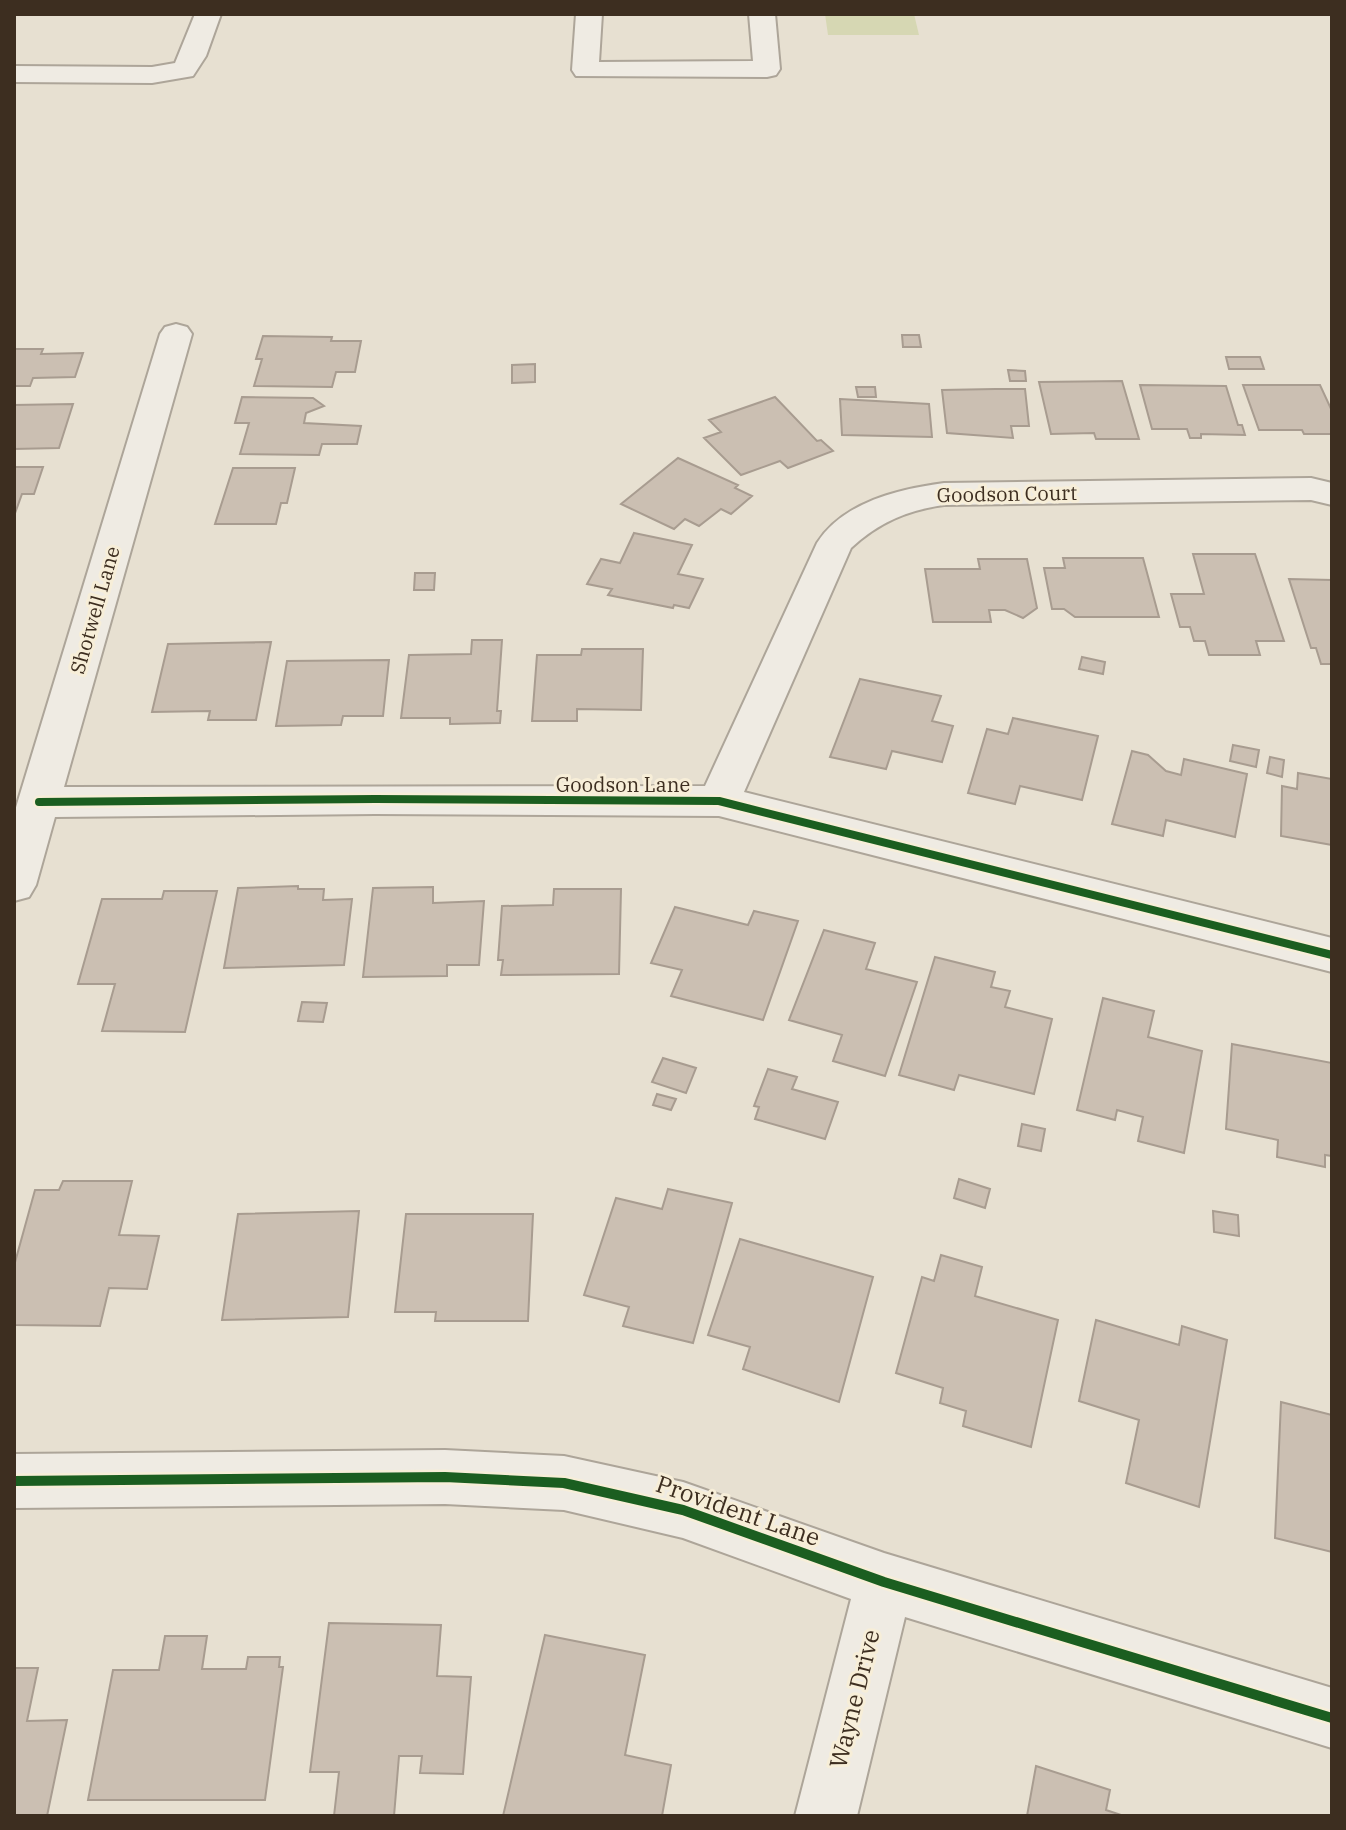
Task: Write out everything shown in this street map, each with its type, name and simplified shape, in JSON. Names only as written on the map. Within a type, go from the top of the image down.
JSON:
[{"type":"street","points":[[14,74],[152,75],[184,70],[193,56],[208,14]]},
{"type":"street","points":[[589,14],[585,70],[767,69],[762,14]]},
{"type":"street","name":"Shotwell Lane","points":[[14,885],[176,334]]},
{"type":"street","name":"Goodson Court","points":[[719,801],[835,543],[856,523],[883,507],[916,497],[944,494],[1311,489],[1332,494]]},
{"type":"street","name":"Goodson Lane","points":[[39,802],[375,799],[719,801],[1332,955]]},
{"type":"street","name":"Provident Lane","points":[[14,1481],[445,1477],[564,1483],[683,1510],[884,1582],[1332,1718]]},
{"type":"street","name":"Wayne Drive","points":[[826,1816],[884,1582]]},
{"type":"green space","points":[[825,14],[914,14],[919,35],[828,35]]},
{"type":"building","points":[[902,335],[919,335],[921,347],[903,347]]},
{"type":"building","points":[[263,336],[332,337],[331,341],[361,341],[355,372],[336,372],[332,387],[254,386],[262,359],[256,359]]},
{"type":"building","points":[[14,349],[43,349],[41,354],[83,353],[75,377],[33,378],[30,386],[14,386]]},
{"type":"building","points":[[1226,357],[1260,357],[1264,369],[1229,369]]},
{"type":"building","points":[[535,364],[535,382],[512,383],[512,365]]},
{"type":"building","points":[[1008,370],[1025,371],[1026,381],[1010,381]]},
{"type":"building","points":[[1122,381],[1139,439],[1096,439],[1094,433],[1051,434],[1039,382]]},
{"type":"building","points":[[1140,385],[1226,386],[1238,425],[1242,425],[1245,435],[1201,434],[1201,438],[1190,438],[1187,429],[1152,429]]},
{"type":"building","points":[[1243,385],[1320,385],[1332,411],[1332,434],[1259,430]]},
{"type":"building","points":[[856,387],[875,387],[876,397],[858,397]]},
{"type":"building","points":[[1025,389],[1029,426],[1011,426],[1013,438],[947,433],[942,390]]},
{"type":"building","points":[[242,397],[313,398],[324,406],[306,413],[304,423],[361,426],[357,444],[322,444],[319,455],[240,454],[249,423],[235,423]]},
{"type":"building","points":[[775,397],[817,441],[821,440],[833,451],[788,468],[780,461],[741,475],[704,438],[721,432],[709,420]]},
{"type":"building","points":[[840,399],[929,404],[932,437],[842,435]]},
{"type":"building","points":[[73,404],[59,448],[14,449],[14,405]]},
{"type":"building","points":[[678,458],[738,485],[735,488],[752,496],[731,514],[721,509],[699,526],[685,519],[674,529],[621,504]]},
{"type":"building","points":[[14,467],[43,467],[34,494],[22,494],[14,516]]},
{"type":"building","points":[[233,468],[295,468],[287,503],[281,503],[276,524],[215,524]]},
{"type":"building","points":[[634,533],[692,545],[678,574],[703,579],[689,608],[674,605],[673,608],[608,595],[612,589],[587,584],[601,559],[620,563]]},
{"type":"building","points":[[1193,554],[1255,554],[1284,641],[1256,641],[1260,655],[1209,655],[1205,641],[1194,641],[1190,627],[1180,627],[1171,594],[1204,594]]},
{"type":"building","points":[[1063,558],[1143,558],[1159,617],[1075,617],[1064,609],[1052,609],[1044,568],[1065,568]]},
{"type":"building","points":[[978,559],[1027,559],[1037,608],[1023,618],[1005,610],[989,610],[991,622],[933,622],[925,569],[980,569]]},
{"type":"building","points":[[415,573],[435,573],[434,590],[414,590]]},
{"type":"building","points":[[1289,579],[1332,580],[1332,664],[1321,664],[1316,648],[1311,648]]},
{"type":"building","points":[[472,640],[502,640],[497,711],[501,711],[500,723],[450,724],[450,718],[401,718],[409,655],[471,654]]},
{"type":"building","points":[[271,642],[256,720],[208,720],[210,711],[152,712],[168,644]]},
{"type":"building","points":[[582,649],[643,649],[641,710],[577,709],[577,721],[532,721],[537,655],[581,655]]},
{"type":"building","points":[[1082,657],[1105,662],[1103,674],[1079,669]]},
{"type":"building","points":[[389,660],[383,716],[343,716],[341,725],[276,726],[287,661]]},
{"type":"building","points":[[860,679],[941,696],[932,721],[953,726],[942,762],[892,751],[886,769],[830,757]]},
{"type":"building","points":[[1013,718],[1098,736],[1082,800],[1020,786],[1015,804],[968,793],[987,729],[1008,734]]},
{"type":"building","points":[[1233,745],[1259,750],[1256,767],[1230,761]]},
{"type":"building","points":[[1132,751],[1148,755],[1166,771],[1181,775],[1184,759],[1247,774],[1235,837],[1166,820],[1163,836],[1112,824]]},
{"type":"building","points":[[1270,757],[1284,760],[1282,777],[1267,773]]},
{"type":"building","points":[[1298,773],[1332,779],[1332,845],[1281,836],[1282,786],[1297,789]]},
{"type":"building","points":[[298,886],[298,889],[324,889],[323,900],[352,899],[344,965],[224,968],[238,888]]},
{"type":"building","points":[[433,887],[433,903],[484,901],[479,965],[447,965],[447,976],[363,977],[373,888]]},
{"type":"building","points":[[554,889],[621,889],[619,974],[501,975],[503,960],[498,960],[502,906],[553,905]]},
{"type":"building","points":[[164,891],[217,891],[185,1032],[102,1031],[115,984],[78,984],[102,899],[162,899]]},
{"type":"building","points":[[675,907],[748,925],[754,911],[798,921],[763,1020],[671,996],[682,970],[651,963]]},
{"type":"building","points":[[824,930],[875,943],[866,969],[917,982],[885,1076],[833,1061],[842,1035],[789,1020]]},
{"type":"building","points":[[935,957],[995,972],[991,987],[1010,991],[1005,1007],[1052,1019],[1034,1094],[959,1075],[954,1090],[899,1075]]},
{"type":"building","points":[[1103,998],[1154,1011],[1148,1037],[1202,1051],[1184,1153],[1138,1141],[1143,1117],[1117,1110],[1115,1120],[1077,1110]]},
{"type":"building","points":[[302,1002],[327,1003],[323,1022],[298,1021]]},
{"type":"building","points":[[1232,1044],[1332,1063],[1332,1156],[1325,1155],[1325,1167],[1277,1157],[1278,1140],[1226,1129]]},
{"type":"building","points":[[663,1058],[696,1068],[686,1093],[652,1082]]},
{"type":"building","points":[[768,1069],[797,1077],[792,1089],[838,1102],[825,1139],[755,1119],[759,1107],[754,1106]]},
{"type":"building","points":[[657,1094],[676,1099],[671,1110],[653,1105]]},
{"type":"building","points":[[1022,1124],[1045,1129],[1041,1151],[1018,1146]]},
{"type":"building","points":[[959,1179],[990,1189],[985,1208],[954,1198]]},
{"type":"building","points":[[63,1181],[132,1181],[119,1235],[159,1236],[147,1289],[109,1288],[100,1326],[14,1325],[14,1266],[35,1190],[59,1190]]},
{"type":"building","points":[[668,1189],[732,1203],[693,1343],[623,1326],[629,1307],[584,1295],[616,1198],[662,1209]]},
{"type":"building","points":[[359,1211],[348,1317],[222,1320],[238,1214]]},
{"type":"building","points":[[1213,1211],[1238,1215],[1239,1236],[1214,1232]]},
{"type":"building","points":[[406,1214],[533,1214],[528,1321],[435,1321],[436,1312],[395,1312]]},
{"type":"building","points":[[740,1239],[873,1277],[839,1402],[743,1369],[750,1347],[708,1335]]},
{"type":"building","points":[[941,1255],[982,1267],[975,1296],[1058,1320],[1031,1447],[963,1426],[966,1411],[940,1403],[943,1388],[896,1373],[922,1277],[934,1281]]},
{"type":"building","points":[[1096,1320],[1179,1345],[1182,1326],[1227,1340],[1199,1507],[1126,1483],[1139,1420],[1079,1401]]},
{"type":"building","points":[[1281,1402],[1332,1415],[1332,1552],[1275,1538]]},
{"type":"building","points":[[329,1623],[441,1625],[437,1676],[471,1677],[463,1774],[420,1773],[422,1756],[399,1756],[394,1816],[334,1816],[339,1772],[310,1772]]},
{"type":"building","points":[[545,1635],[645,1655],[625,1755],[671,1765],[662,1816],[503,1816]]},
{"type":"building","points":[[165,1636],[207,1636],[202,1669],[246,1669],[248,1657],[280,1657],[279,1667],[283,1667],[265,1800],[88,1800],[113,1670],[159,1670]]},
{"type":"building","points":[[14,1668],[38,1668],[27,1721],[67,1720],[47,1816],[14,1816]]},
{"type":"building","points":[[1036,1766],[1110,1790],[1106,1810],[1124,1816],[1027,1816]]},
{"type":"cycle path","points":[[39,802],[375,799],[719,801],[1332,955]]},
{"type":"cycle path","points":[[14,1481],[445,1477],[564,1483],[683,1510],[884,1582],[1332,1718]]}]
